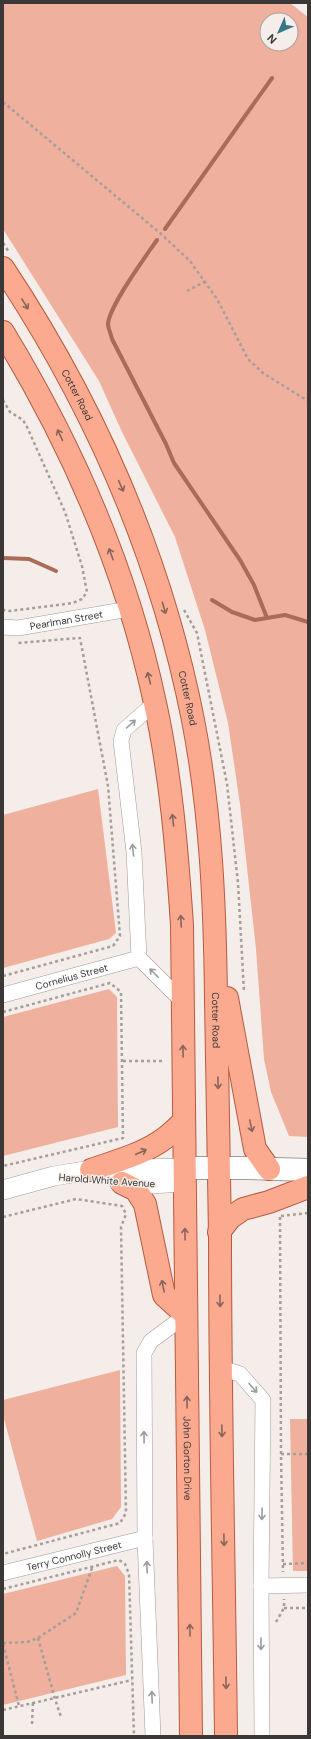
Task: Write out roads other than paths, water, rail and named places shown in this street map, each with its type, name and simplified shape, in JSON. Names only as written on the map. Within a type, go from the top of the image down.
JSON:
[{"type":"main road","name":"Cotter Road","points":[[3,268],[64,369],[105,450],[125,494],[159,588],[176,648],[194,723],[207,816],[214,909],[219,1175]]},
{"type":"main road","points":[[3,332],[32,379],[86,489],[114,561],[155,703],[170,789],[182,925],[184,1175],[219,1175],[308,1180]]},
{"type":"main road","points":[[194,723],[210,753],[218,812],[225,896],[226,996],[255,1149],[269,1169]]},
{"type":"main road","points":[[91,1170],[126,1158],[148,1148],[165,1138],[184,1121]]},
{"type":"main road","points":[[219,1175],[269,1169],[308,1170]]},
{"type":"main road","name":"John Gorton Drive","points":[[184,1175],[191,1736]]},
{"type":"main road","points":[[219,1175],[226,1736]]},
{"type":"main road","points":[[122,1183],[136,1190],[145,1204],[164,1295],[186,1315]]},
{"type":"main road","points":[[220,1232],[230,1218],[243,1209],[269,1202],[308,1187]]},
{"type":"street","name":"Pearlman Street","points":[[3,627],[18,628],[129,609]]},
{"type":"street","points":[[155,703],[124,730],[120,741],[134,852],[139,958],[182,1001]]},
{"type":"street","name":"Cornelius Street","points":[[3,994],[139,958]]},
{"type":"street","name":"Harold White Avenue","points":[[3,1190],[54,1176],[91,1170],[184,1175]]},
{"type":"street","name":"Harold White Avenue","points":[[54,1176],[122,1183],[151,1184],[184,1175]]},
{"type":"street","points":[[153,1736],[145,1538],[144,1353],[151,1341],[186,1315]]},
{"type":"street","points":[[221,1368],[240,1374],[263,1400],[261,1586],[262,1736]]},
{"type":"street","name":"Terry Connolly Street","points":[[3,1573],[145,1538]]},
{"type":"street","points":[[261,1586],[308,1586]]},
{"type":"waterway","points":[[165,229],[272,78]]},
{"type":"waterway","points":[[157,240],[121,294],[110,316],[108,324],[109,329],[112,339],[166,444],[174,463],[240,560],[254,585],[267,618]]},
{"type":"waterway","points":[[3,558],[29,559],[56,571]]},
{"type":"waterway","points":[[212,600],[232,612],[255,620],[285,615],[308,622]]}]
